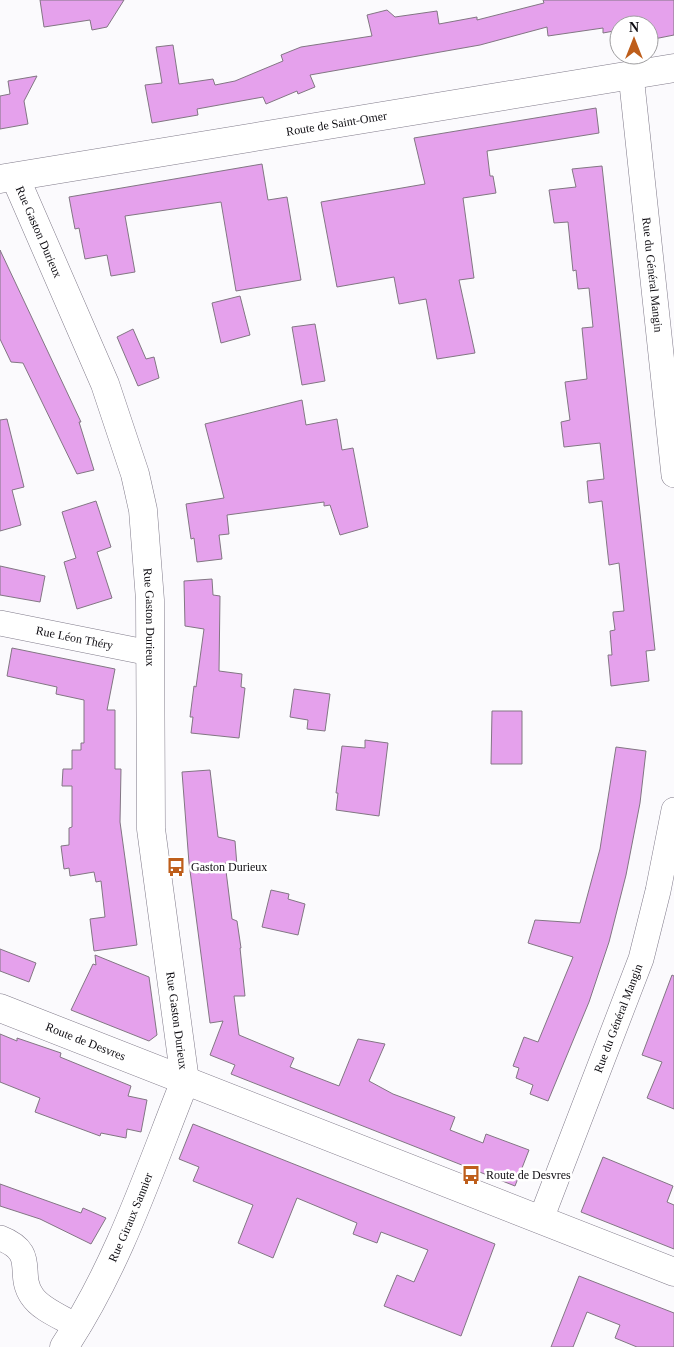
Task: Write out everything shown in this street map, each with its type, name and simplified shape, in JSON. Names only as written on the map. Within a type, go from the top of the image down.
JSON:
[{"type":"main road","name":"Route de Saint-Omer","points":[[8,178],[674,68]]},
{"type":"main road","name":"Rue Gaston Durieux","points":[[8,178],[105,384],[135,474],[143,510],[147,546],[150,653],[151,829],[184,1081]]},
{"type":"main road","name":"Route de Desvres","points":[[0,1008],[674,1272]]},
{"type":"main road","name":"Rue Giraux Sannier","points":[[71,1337],[106,1274],[129,1222],[184,1081]]},
{"type":"street","name":"Rue du Général Mangin","points":[[631,75],[674,475]]},
{"type":"street","name":"Rue Léon Théry","points":[[0,623],[150,653]]},
{"type":"street","name":"Rue du Général Mangin","points":[[541,1220],[641,959],[658,891],[674,810]]},
{"type":"street","points":[[0,1238],[14,1246],[23,1256],[27,1284],[36,1302],[71,1337]]},
{"type":"building","points":[[40,0],[124,0],[107,27],[92,30],[90,20],[44,27]]},
{"type":"building","points":[[543,0],[674,0],[674,35],[659,38],[659,15],[609,15],[609,32],[603,33],[603,28],[548,36],[547,27],[480,45],[310,75],[315,87],[298,94],[297,91],[266,104],[263,97],[197,109],[198,115],[152,123],[145,85],[162,83],[156,47],[173,45],[179,84],[213,79],[215,85],[235,81],[283,61],[281,55],[301,47],[372,36],[367,15],[387,10],[395,17],[437,11],[439,24],[477,17],[477,20],[544,3]]},
{"type":"building","points":[[37,76],[24,101],[28,124],[0,129],[0,96],[10,94],[8,81]]},
{"type":"building","points":[[596,108],[599,133],[487,151],[490,176],[493,176],[496,193],[463,198],[474,278],[459,280],[475,353],[437,359],[426,299],[399,304],[394,277],[337,287],[321,202],[425,184],[414,138]]},
{"type":"building","points":[[262,164],[268,200],[287,197],[301,280],[236,291],[221,202],[125,216],[135,272],[111,276],[107,255],[85,259],[79,228],[75,229],[69,197]]},
{"type":"building","points":[[602,166],[655,650],[646,651],[649,681],[611,686],[608,655],[612,655],[610,631],[615,630],[613,612],[624,611],[619,563],[609,565],[602,501],[589,503],[587,481],[604,479],[600,443],[564,447],[561,422],[570,420],[565,382],[587,379],[582,328],[593,327],[589,288],[578,289],[576,270],[573,271],[568,222],[554,223],[549,190],[576,187],[572,169]]},
{"type":"building","points":[[0,250],[81,422],[79,422],[94,470],[77,474],[23,363],[11,362],[0,339]]},
{"type":"building","points":[[240,296],[250,335],[221,343],[212,303]]},
{"type":"building","points":[[315,324],[325,381],[302,385],[292,327]]},
{"type":"building","points":[[133,329],[146,359],[154,357],[159,378],[138,386],[117,337]]},
{"type":"building","points":[[302,400],[306,425],[337,419],[342,450],[353,448],[368,527],[340,535],[330,505],[324,506],[324,502],[227,515],[229,534],[219,535],[222,559],[197,562],[194,538],[191,539],[186,504],[224,498],[205,424]]},
{"type":"building","points":[[7,419],[24,487],[12,490],[21,525],[0,531],[0,420]]},
{"type":"building","points":[[96,501],[111,547],[97,552],[112,598],[77,609],[64,562],[76,558],[62,512]]},
{"type":"building","points":[[0,566],[45,576],[40,602],[0,595]]},
{"type":"building","points":[[212,579],[213,595],[220,596],[219,671],[242,674],[241,687],[245,688],[239,738],[191,733],[193,717],[190,717],[204,629],[185,626],[184,581]]},
{"type":"building","points":[[12,648],[115,669],[107,710],[115,710],[115,769],[121,769],[120,822],[137,945],[94,951],[90,919],[105,917],[101,881],[96,882],[94,872],[70,876],[69,868],[64,869],[61,846],[69,845],[69,828],[72,827],[72,786],[62,786],[63,769],[72,769],[72,750],[81,750],[81,743],[84,743],[84,700],[56,694],[57,687],[7,676]]},
{"type":"building","points":[[294,689],[330,694],[325,731],[307,729],[308,720],[290,717]]},
{"type":"building","points":[[492,711],[522,711],[522,764],[491,764]]},
{"type":"building","points":[[365,740],[388,743],[379,816],[336,810],[338,793],[336,793],[342,746],[365,748]]},
{"type":"building","points":[[616,747],[646,751],[640,803],[626,875],[609,942],[589,1002],[548,1101],[530,1094],[533,1085],[516,1078],[519,1068],[513,1066],[524,1037],[538,1042],[573,957],[528,943],[535,920],[580,923],[600,849]]},
{"type":"building","points":[[210,770],[218,837],[235,841],[237,866],[225,863],[232,919],[237,921],[245,996],[234,996],[239,1035],[294,1058],[290,1067],[339,1086],[358,1039],[385,1044],[369,1081],[393,1094],[455,1117],[450,1130],[483,1143],[486,1134],[529,1150],[515,1186],[231,1074],[235,1065],[210,1055],[223,1021],[210,1023],[189,863],[182,772]]},
{"type":"building","points":[[271,890],[289,894],[288,899],[305,904],[298,935],[262,927]]},
{"type":"building","points":[[0,949],[36,963],[29,982],[0,971]]},
{"type":"building","points":[[95,955],[149,977],[157,1035],[149,1041],[71,1010],[93,964],[96,965]]},
{"type":"building","points":[[672,975],[674,976],[674,1109],[647,1098],[662,1062],[642,1055]]},
{"type":"building","points":[[0,1034],[17,1041],[17,1038],[61,1053],[60,1057],[131,1086],[128,1096],[147,1100],[141,1132],[127,1129],[126,1138],[101,1133],[100,1136],[35,1112],[40,1098],[0,1082]]},
{"type":"building","points":[[193,1124],[495,1244],[461,1336],[384,1306],[397,1275],[414,1282],[428,1250],[381,1232],[377,1243],[353,1234],[357,1223],[297,1198],[273,1258],[238,1243],[253,1205],[193,1181],[199,1167],[179,1159]]},
{"type":"building","points":[[603,1157],[673,1186],[667,1202],[674,1205],[674,1249],[581,1212]]},
{"type":"building","points":[[0,1184],[81,1213],[83,1208],[106,1218],[91,1244],[40,1219],[0,1206]]},
{"type":"building","points":[[579,1276],[674,1313],[674,1347],[637,1347],[615,1338],[620,1325],[587,1312],[573,1347],[551,1347]]},
{"type":"place","name":"Gaston Durieux","points":[[176,867]]},
{"type":"place","name":"Route de Desvres","points":[[471,1175]]}]
